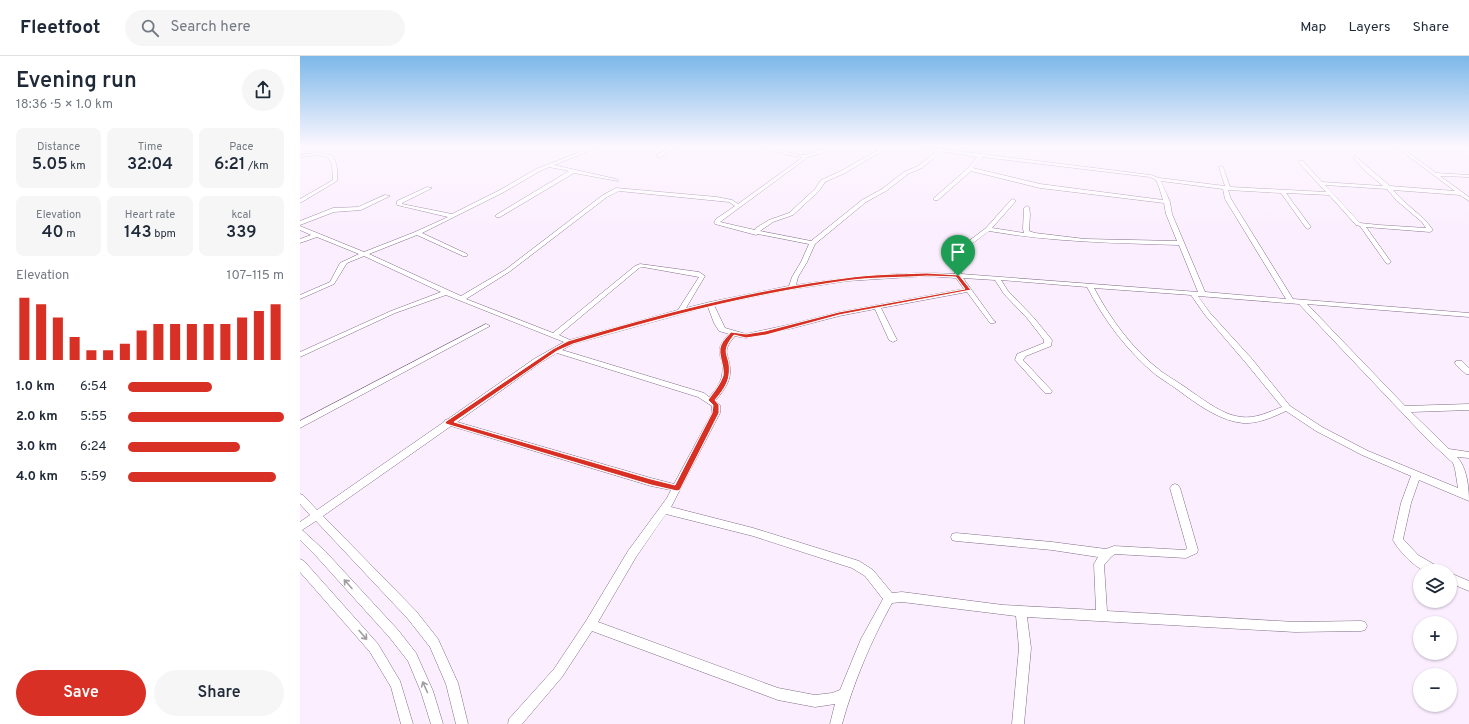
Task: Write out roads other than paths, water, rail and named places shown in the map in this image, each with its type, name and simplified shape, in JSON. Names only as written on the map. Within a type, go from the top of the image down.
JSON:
[{"type":"street","points":[[300,201],[335,181],[335,178]]},
{"type":"street","points":[[300,297],[332,283],[335,280],[342,264],[453,216],[526,178]]},
{"type":"street","points":[[498,216],[561,178]]},
{"type":"street","points":[[607,178],[616,180]]},
{"type":"street","points":[[777,178],[718,220],[717,223],[756,233],[812,243]]},
{"type":"street","points":[[756,233],[758,229],[771,221],[791,214],[817,190],[823,181],[829,178]]},
{"type":"street","points":[[792,288],[795,277],[804,262],[812,243],[860,204],[900,178]]},
{"type":"street","points":[[936,199],[960,178]]},
{"type":"street","points":[[1008,178],[1040,186],[1167,202]]},
{"type":"street","points":[[1224,178],[1228,199],[1291,301]]},
{"type":"street","points":[[1317,178],[1354,221],[1363,226],[1430,230],[1424,221],[1398,199],[1390,188],[1378,178]]},
{"type":"street","points":[[1440,178],[1469,199]]},
{"type":"street","points":[[1202,294],[1169,214],[1167,202],[1158,179],[1226,188],[1331,194]]},
{"type":"street","points":[[1322,183],[1460,193]]},
{"type":"street","points":[[429,188],[399,202],[400,205],[453,216]]},
{"type":"street","points":[[461,299],[507,271],[614,190],[618,189],[717,199],[730,201],[738,206]]},
{"type":"street","points":[[1282,191],[1308,228]]},
{"type":"street","points":[[300,223],[333,210],[359,209],[387,196]]},
{"type":"street","points":[[992,322],[958,276],[958,256],[963,248],[988,230],[1013,201]]},
{"type":"street","points":[[1027,208],[1028,217],[1026,232],[1034,235]]},
{"type":"street","points":[[1363,226],[1388,262]]},
{"type":"street","points":[[300,228],[364,254],[461,299],[570,342]]},
{"type":"street","points":[[988,230],[1021,235],[1034,235],[1085,241],[1181,243]]},
{"type":"street","points":[[416,233],[465,256]]},
{"type":"street","points":[[300,241],[316,235]]},
{"type":"street","points":[[554,336],[609,289],[637,267],[642,265],[699,274],[702,276],[682,311]]},
{"type":"street","points":[[300,527],[448,422],[555,350],[570,342],[710,304],[792,288],[847,279],[927,274],[997,278],[1469,315]]},
{"type":"street","points":[[997,278],[1007,295],[1026,312],[1048,340],[1048,344],[1023,354],[1020,356],[1019,360],[1048,391]]},
{"type":"street","points":[[1089,285],[1098,302],[1131,346],[1159,373],[1209,408],[1229,418],[1242,420],[1264,418],[1287,408]]},
{"type":"street","points":[[710,304],[722,329],[746,336],[766,333],[839,314],[968,290]]},
{"type":"street","points":[[300,354],[392,312],[447,292]]},
{"type":"street","points":[[1193,293],[1208,314],[1249,360],[1287,408],[1319,429],[1365,453],[1467,496]]},
{"type":"street","points":[[1300,301],[1456,461],[1460,469],[1467,496]]},
{"type":"street","points":[[877,307],[893,340]]},
{"type":"street","points":[[300,425],[486,326]]},
{"type":"street","points":[[711,400],[718,392],[726,376],[726,365],[722,350],[724,344],[733,333]]},
{"type":"street","points":[[514,724],[558,673],[590,625],[632,554],[677,488],[716,413],[716,405],[711,400],[701,395],[555,350]]},
{"type":"street","points":[[1459,363],[1469,372]]},
{"type":"street","points":[[1403,408],[1469,407]]},
{"type":"street","points":[[448,422],[651,482],[677,488]]},
{"type":"street","points":[[1446,452],[1469,455]]},
{"type":"street","points":[[1416,474],[1406,503],[1398,540],[1407,553],[1423,564]]},
{"type":"street","points":[[1102,616],[1098,564],[1107,554],[1114,550],[1182,554],[1190,553],[1193,550],[1175,488]]},
{"type":"street","points":[[300,498],[412,614],[434,643],[452,682],[462,724]]},
{"type":"street","points":[[664,509],[753,532],[854,564],[869,573],[889,598]]},
{"type":"street","points":[[300,534],[321,554],[394,634],[412,658],[427,691],[438,724]]},
{"type":"street","points":[[956,538],[1052,546],[1107,554]]},
{"type":"street","points":[[300,564],[374,648],[396,685],[407,724]]},
{"type":"street","points":[[1457,581],[1469,586]]},
{"type":"street","points":[[889,598],[902,597],[1021,611],[1102,616],[1295,627],[1361,626]]},
{"type":"street","points":[[836,724],[843,695],[878,617],[889,598]]},
{"type":"street","points":[[1018,724],[1025,648],[1021,611]]},
{"type":"street","points":[[590,625],[778,694],[815,701],[832,699],[843,695]]}]
